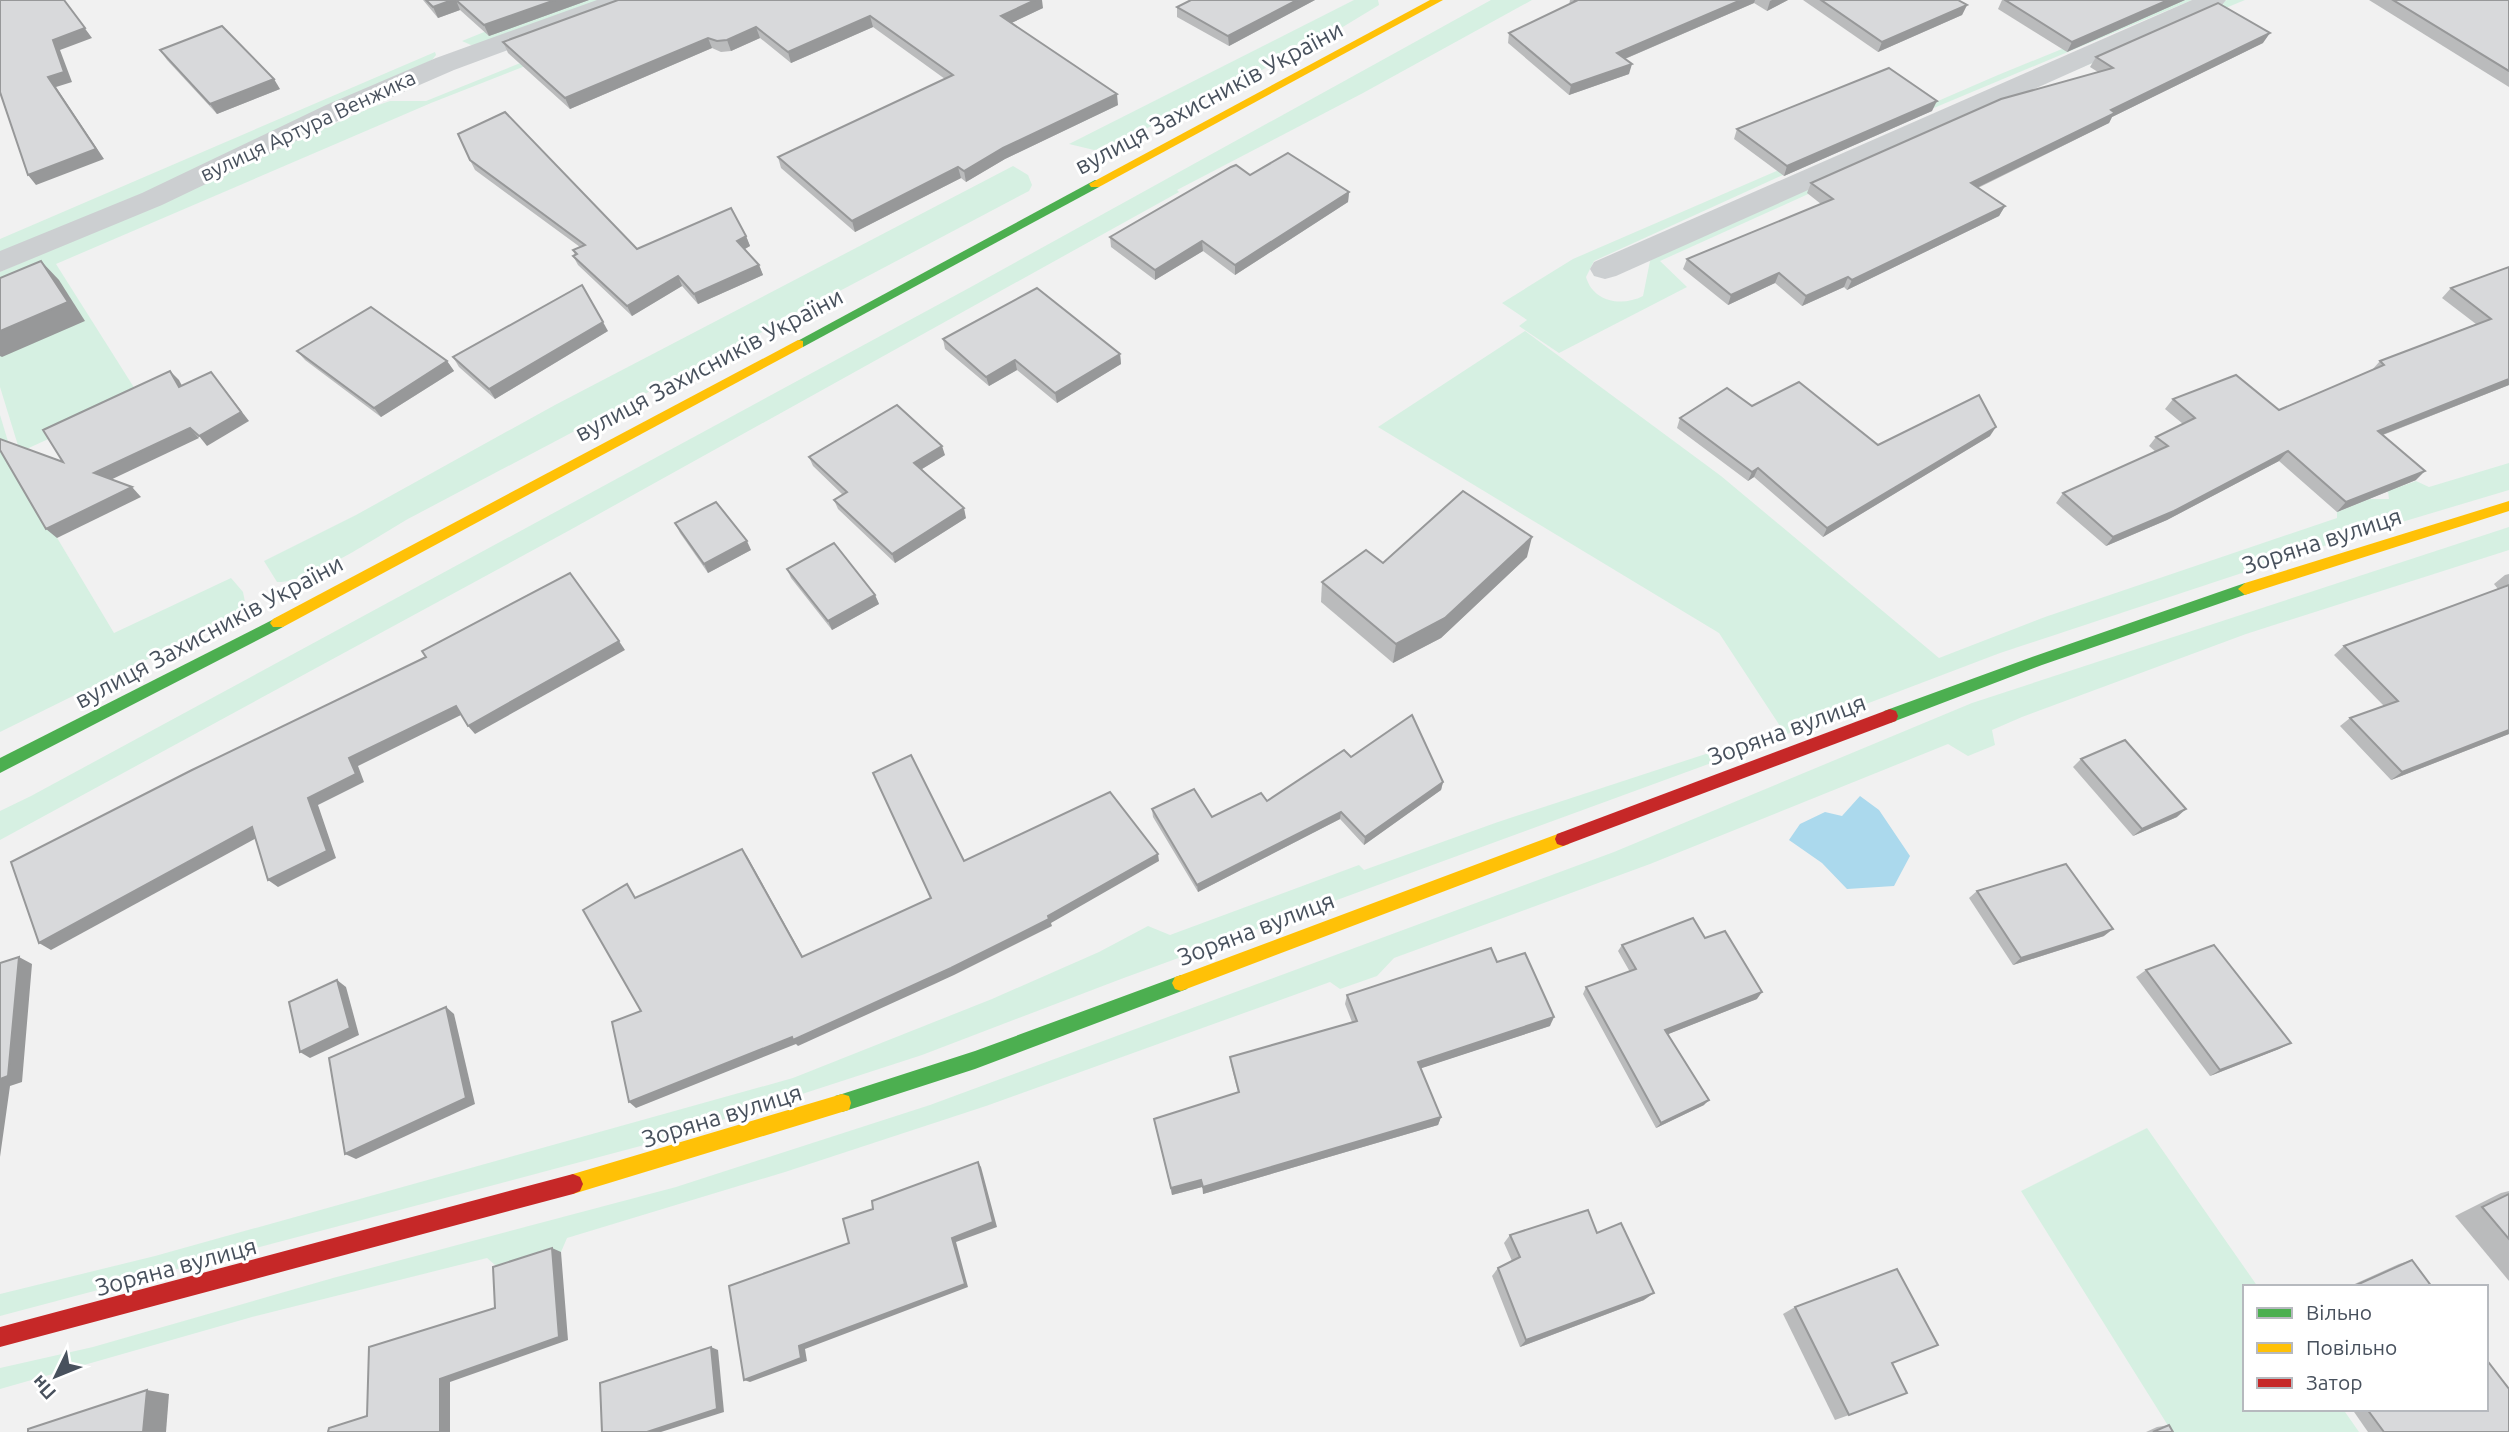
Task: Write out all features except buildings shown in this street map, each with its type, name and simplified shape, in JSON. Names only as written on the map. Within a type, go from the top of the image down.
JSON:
[{"type":"street","name":"вулиця Артура Венжика","points":[[0,262],[152,199],[336,111],[445,64],[621,0]]},
{"type":"street","name":"вулиця Захисників України","points":[[0,766],[276,623],[1438,0]]},
{"type":"street","points":[[1605,269],[2213,0]]},
{"type":"street","name":"Зоряна вулиця","points":[[0,1337],[538,1194],[762,1129],[975,1060],[2037,661],[2237,592],[2509,506]]},
{"type":"green space","points":[[563,0],[603,0],[480,44],[471,45],[462,41]]},
{"type":"green space","points":[[1354,0],[1378,0],[1379,5],[1323,39],[1112,146],[1094,150],[1069,144]]},
{"type":"green space","points":[[1491,0],[1532,0],[1363,93],[1177,190],[1179,192],[570,530],[0,840],[0,811],[969,288]]},
{"type":"green space","points":[[2182,0],[2192,0],[1886,128],[1594,261],[1586,277],[1595,292],[1609,300],[1626,301],[1643,296],[1650,261],[1664,249],[2110,47],[2161,30],[2227,0],[2245,0],[2015,95],[1817,190],[1660,261],[1687,287],[1559,353],[1519,326],[1527,320],[1502,303],[1573,259],[1998,75]]},
{"type":"green space","points":[[435,52],[432,60],[146,192],[0,253],[0,239]]},
{"type":"green space","points":[[528,60],[538,61],[431,103],[56,264],[140,397],[20,452],[0,387],[0,272],[370,108],[390,101],[426,101]]},
{"type":"green space","points":[[1013,166],[1028,175],[1032,185],[1029,191],[406,520],[342,558],[306,576],[277,582],[264,561],[356,515],[555,405]]},
{"type":"green space","points":[[1525,331],[1721,476],[1939,658],[2045,617],[2337,518],[2337,512],[2369,499],[2389,499],[2388,491],[2416,481],[2429,487],[2509,463],[2509,490],[2345,539],[2000,653],[1714,762],[1121,979],[922,1055],[648,1144],[0,1316],[0,1294],[155,1256],[793,1078],[992,999],[1099,952],[1148,926],[1170,935],[1359,865],[1364,870],[1498,822],[1782,729],[1719,633],[1378,427]]},
{"type":"green space","points":[[0,415],[13,458],[38,506],[114,633],[231,578],[243,592],[245,602],[231,618],[0,732]]},
{"type":"green space","points":[[2509,527],[2509,550],[2246,634],[2022,717],[1992,730],[1995,745],[1968,756],[1948,744],[1650,864],[1394,958],[1377,976],[1340,989],[1330,982],[986,1106],[785,1172],[567,1238],[561,1252],[502,1271],[487,1258],[252,1317],[0,1389],[0,1368],[93,1347],[333,1278],[676,1187],[930,1105],[1614,852],[1972,703]]},
{"type":"green space","points":[[2147,1128],[2257,1285],[2243,1285],[2243,1411],[2344,1411],[2359,1432],[2172,1432],[2021,1191]]},
{"type":"water","points":[[1860,796],[1879,810],[1910,856],[1894,886],[1847,889],[1822,863],[1789,840],[1800,824],[1825,812],[1842,816]]},
{"type":"traffic: fast","points":[[798,344],[1095,184]]},
{"type":"traffic: fast","points":[[1890,716],[2037,661],[2245,589]]},
{"type":"traffic: fast","points":[[0,766],[278,623]]},
{"type":"traffic: fast","points":[[842,1103],[975,1060],[1181,983]]},
{"type":"traffic: slow","points":[[1095,184],[1438,0]]},
{"type":"traffic: slow","points":[[278,623],[798,344]]},
{"type":"traffic: slow","points":[[2245,589],[2509,506]]},
{"type":"traffic: slow","points":[[1181,983],[1563,839]]},
{"type":"traffic: slow","points":[[573,1184],[842,1103]]},
{"type":"traffic: jam","points":[[1563,839],[1890,716]]},
{"type":"traffic: jam","points":[[0,1337],[573,1184]]}]
